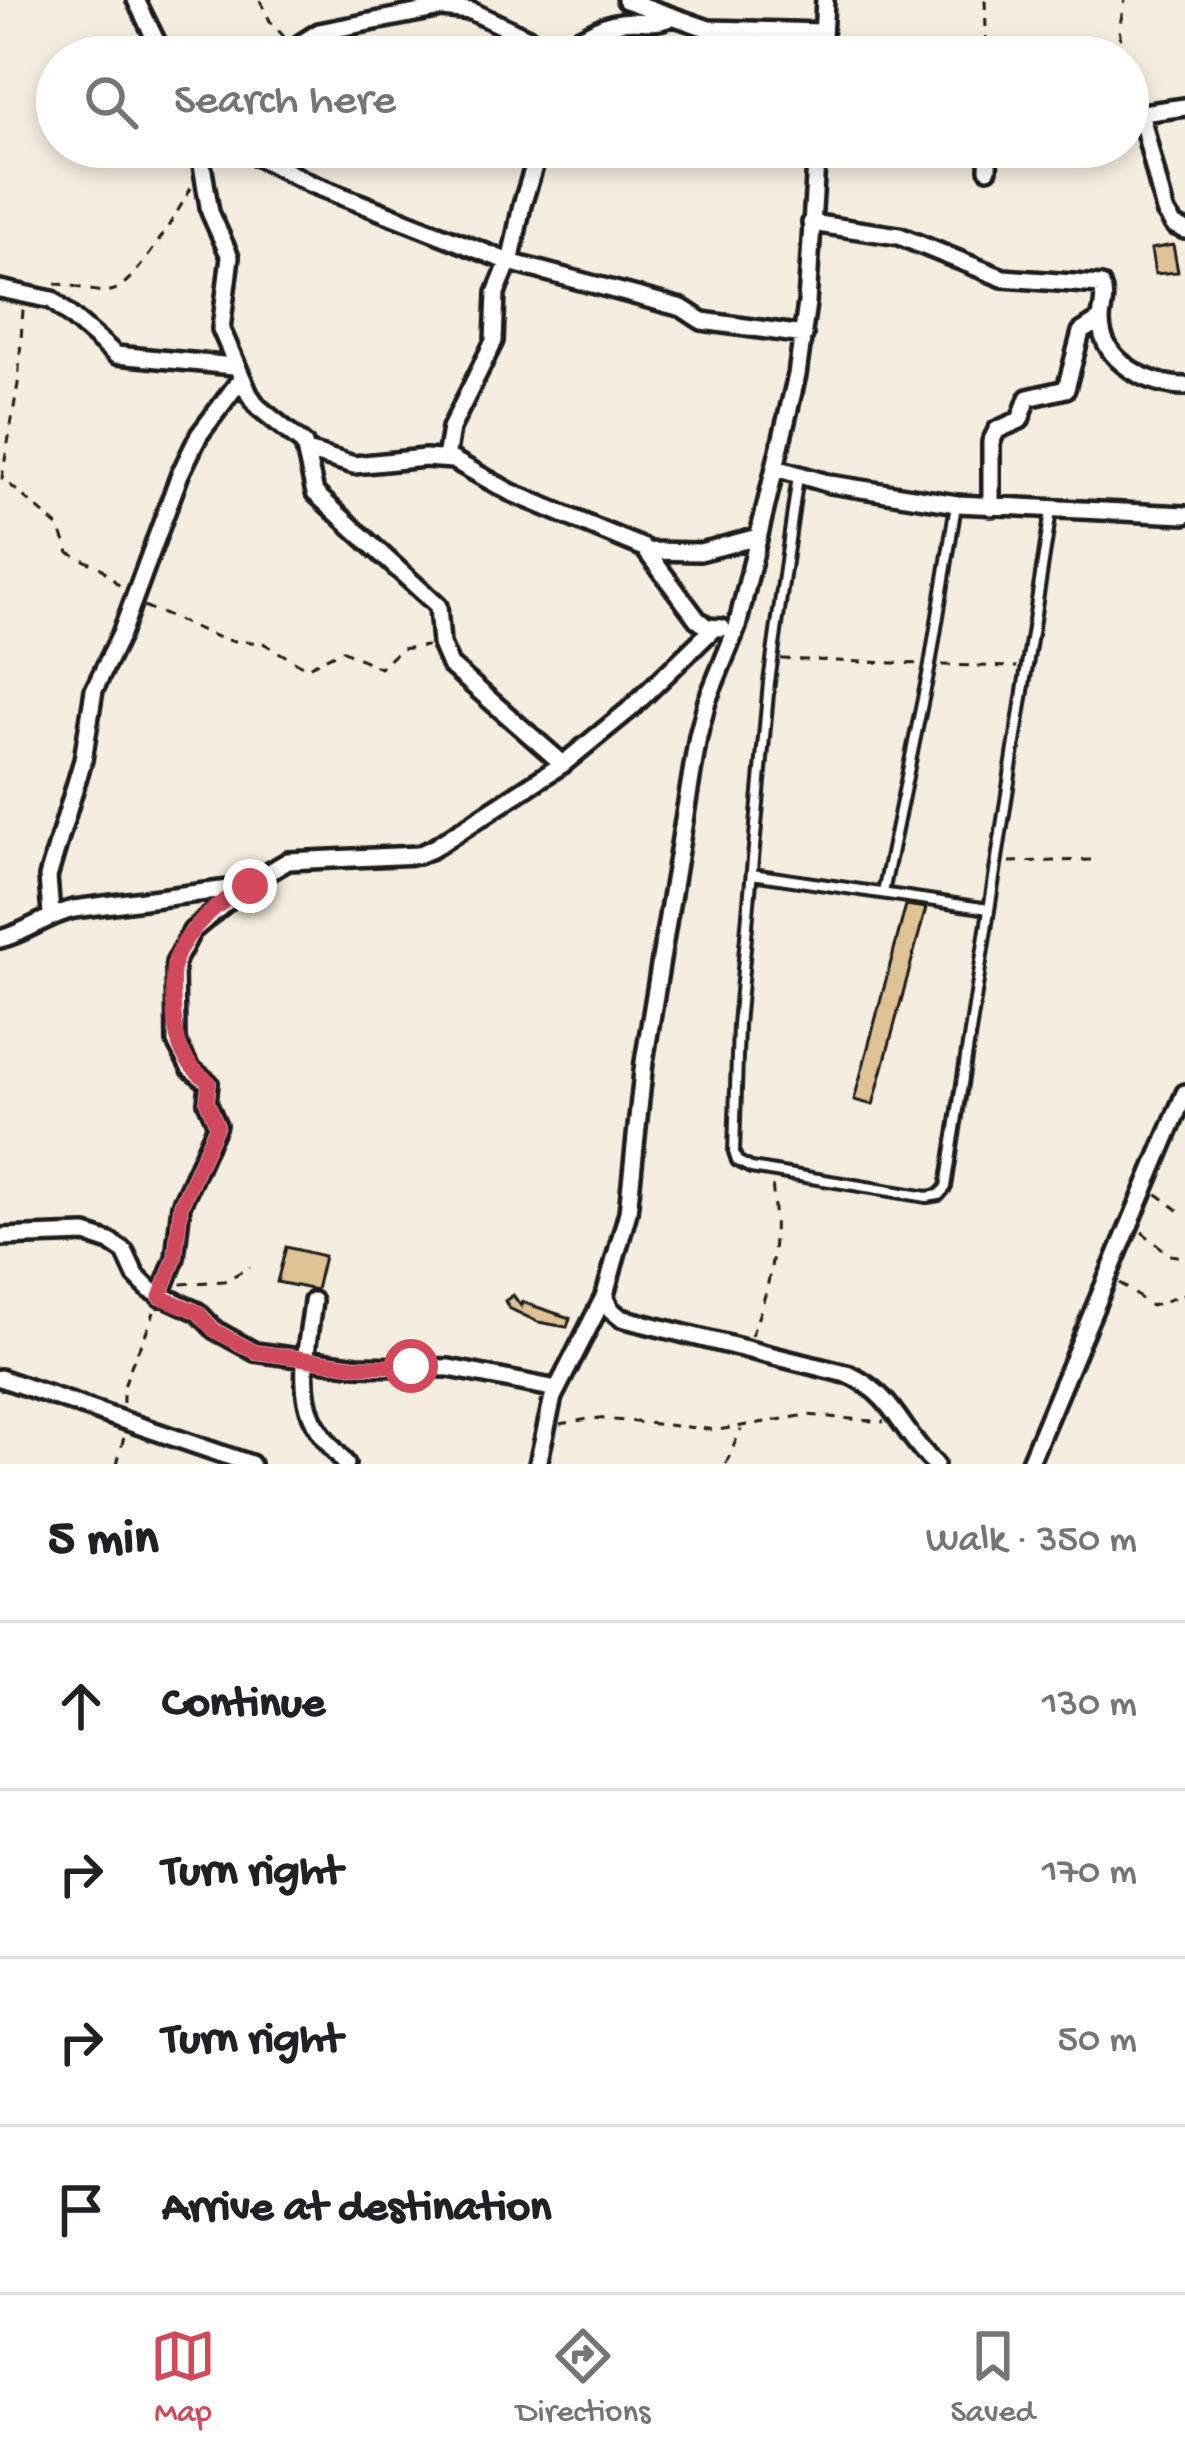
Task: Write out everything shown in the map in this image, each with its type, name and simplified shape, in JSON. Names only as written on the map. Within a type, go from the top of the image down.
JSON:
[{"type":"street","points":[[136,0],[154,36]]},
{"type":"street","points":[[626,0],[709,29],[823,32]]},
{"type":"street","points":[[823,36],[825,0]]},
{"type":"street","points":[[314,36],[441,8],[471,11],[524,36]]},
{"type":"street","points":[[597,36],[620,22],[657,23],[671,16]]},
{"type":"street","points":[[1149,113],[1185,107]]},
{"type":"street","points":[[1149,161],[1165,211],[1174,225],[1185,230]]},
{"type":"street","points":[[280,168],[509,262],[682,308],[702,321],[804,335]]},
{"type":"street","points":[[446,458],[451,428],[492,348],[496,293],[534,168]]},
{"type":"street","points":[[538,1464],[557,1389],[604,1296],[628,1212],[641,1080],[698,736],[736,627],[804,335],[815,168]]},
{"type":"street","points":[[201,170],[210,212],[230,257],[220,329],[258,407],[308,451],[354,464],[446,458],[510,492],[649,551],[700,552],[758,537]]},
{"type":"street","points":[[811,223],[899,236],[1003,278],[1095,284],[1104,292],[1101,319],[1107,342],[1134,374],[1185,386]]},
{"type":"street","points":[[0,290],[30,292],[63,307],[116,355],[238,373]]},
{"type":"street","points":[[991,507],[993,437],[1020,419],[1028,398],[1066,389],[1078,337],[1101,319]]},
{"type":"street","points":[[52,914],[48,877],[83,760],[94,690],[168,501],[238,373]]},
{"type":"street","points":[[308,451],[316,493],[437,606],[441,644],[461,677],[563,764]]},
{"type":"street","points":[[776,468],[957,504],[1185,515]]},
{"type":"street","points":[[649,551],[697,619],[713,629],[736,627]]},
{"type":"street","points":[[0,939],[52,914],[244,887],[283,862],[425,853],[563,764],[629,710],[713,629]]},
{"type":"street","points":[[164,1289],[177,1248],[181,1205],[217,1125],[207,1102],[209,1082],[190,1067],[176,1042],[175,963],[192,931],[244,887]]},
{"type":"street","points":[[1029,1464],[1185,1093]]},
{"type":"street","points":[[0,1237],[96,1236],[120,1247],[136,1276],[164,1289],[198,1312],[214,1330],[255,1352],[307,1361],[449,1368],[557,1389]]},
{"type":"street","points":[[604,1296],[622,1318],[870,1384],[886,1397],[935,1464]]},
{"type":"street","points":[[313,1301],[306,1397],[311,1415],[346,1464]]},
{"type":"street","points":[[0,1378],[251,1464]]},
{"type":"lane","points":[[798,476],[773,659],[752,874],[738,1025],[734,1152],[743,1166],[928,1197],[943,1191],[1051,511]]},
{"type":"lane","points":[[883,893],[957,504]]},
{"type":"lane","points":[[752,874],[989,909]]},
{"type":"path","points":[[260,0],[282,36]]},
{"type":"path","points":[[985,0],[987,36]]},
{"type":"path","points":[[1120,36],[1126,0]]},
{"type":"path","points":[[201,170],[162,233],[118,288],[106,291],[67,284],[30,292],[20,324],[18,384],[2,478],[59,527],[69,553],[101,568],[132,599],[224,640],[262,643],[306,668],[342,650],[380,668],[400,649],[441,644]]},
{"type":"path","points":[[773,659],[1027,667]]},
{"type":"path","points":[[997,863],[1093,860]]},
{"type":"path","points":[[746,1349],[766,1300],[774,1259],[772,1172]]},
{"type":"path","points":[[1147,1184],[1185,1215]]},
{"type":"path","points":[[1132,1220],[1153,1244],[1178,1258],[1185,1256]]},
{"type":"path","points":[[117,1464],[125,1422],[124,1379],[142,1350],[164,1289],[208,1285],[250,1267]]},
{"type":"path","points":[[1109,1275],[1151,1306],[1185,1294]]},
{"type":"path","points":[[547,1426],[594,1418],[704,1430],[741,1429],[807,1415],[904,1425]]},
{"type":"path","points":[[726,1464],[741,1429]]},
{"type":"building","points":[[1173,245],[1178,272],[1155,274],[1151,249]]},
{"type":"building","points":[[906,905],[926,908],[873,1105],[854,1100]]},
{"type":"building","points":[[286,1247],[324,1256],[316,1290],[277,1282]]},
{"type":"building","points":[[513,1295],[521,1306],[522,1302],[570,1318],[567,1327],[538,1322],[509,1308],[505,1301]]},
{"type":"route","points":[[250,886],[192,931],[175,963],[172,989],[178,1051],[209,1082],[206,1098],[217,1125],[181,1205],[175,1258],[160,1297],[198,1312],[214,1330],[255,1352],[356,1366],[411,1366]]}]
